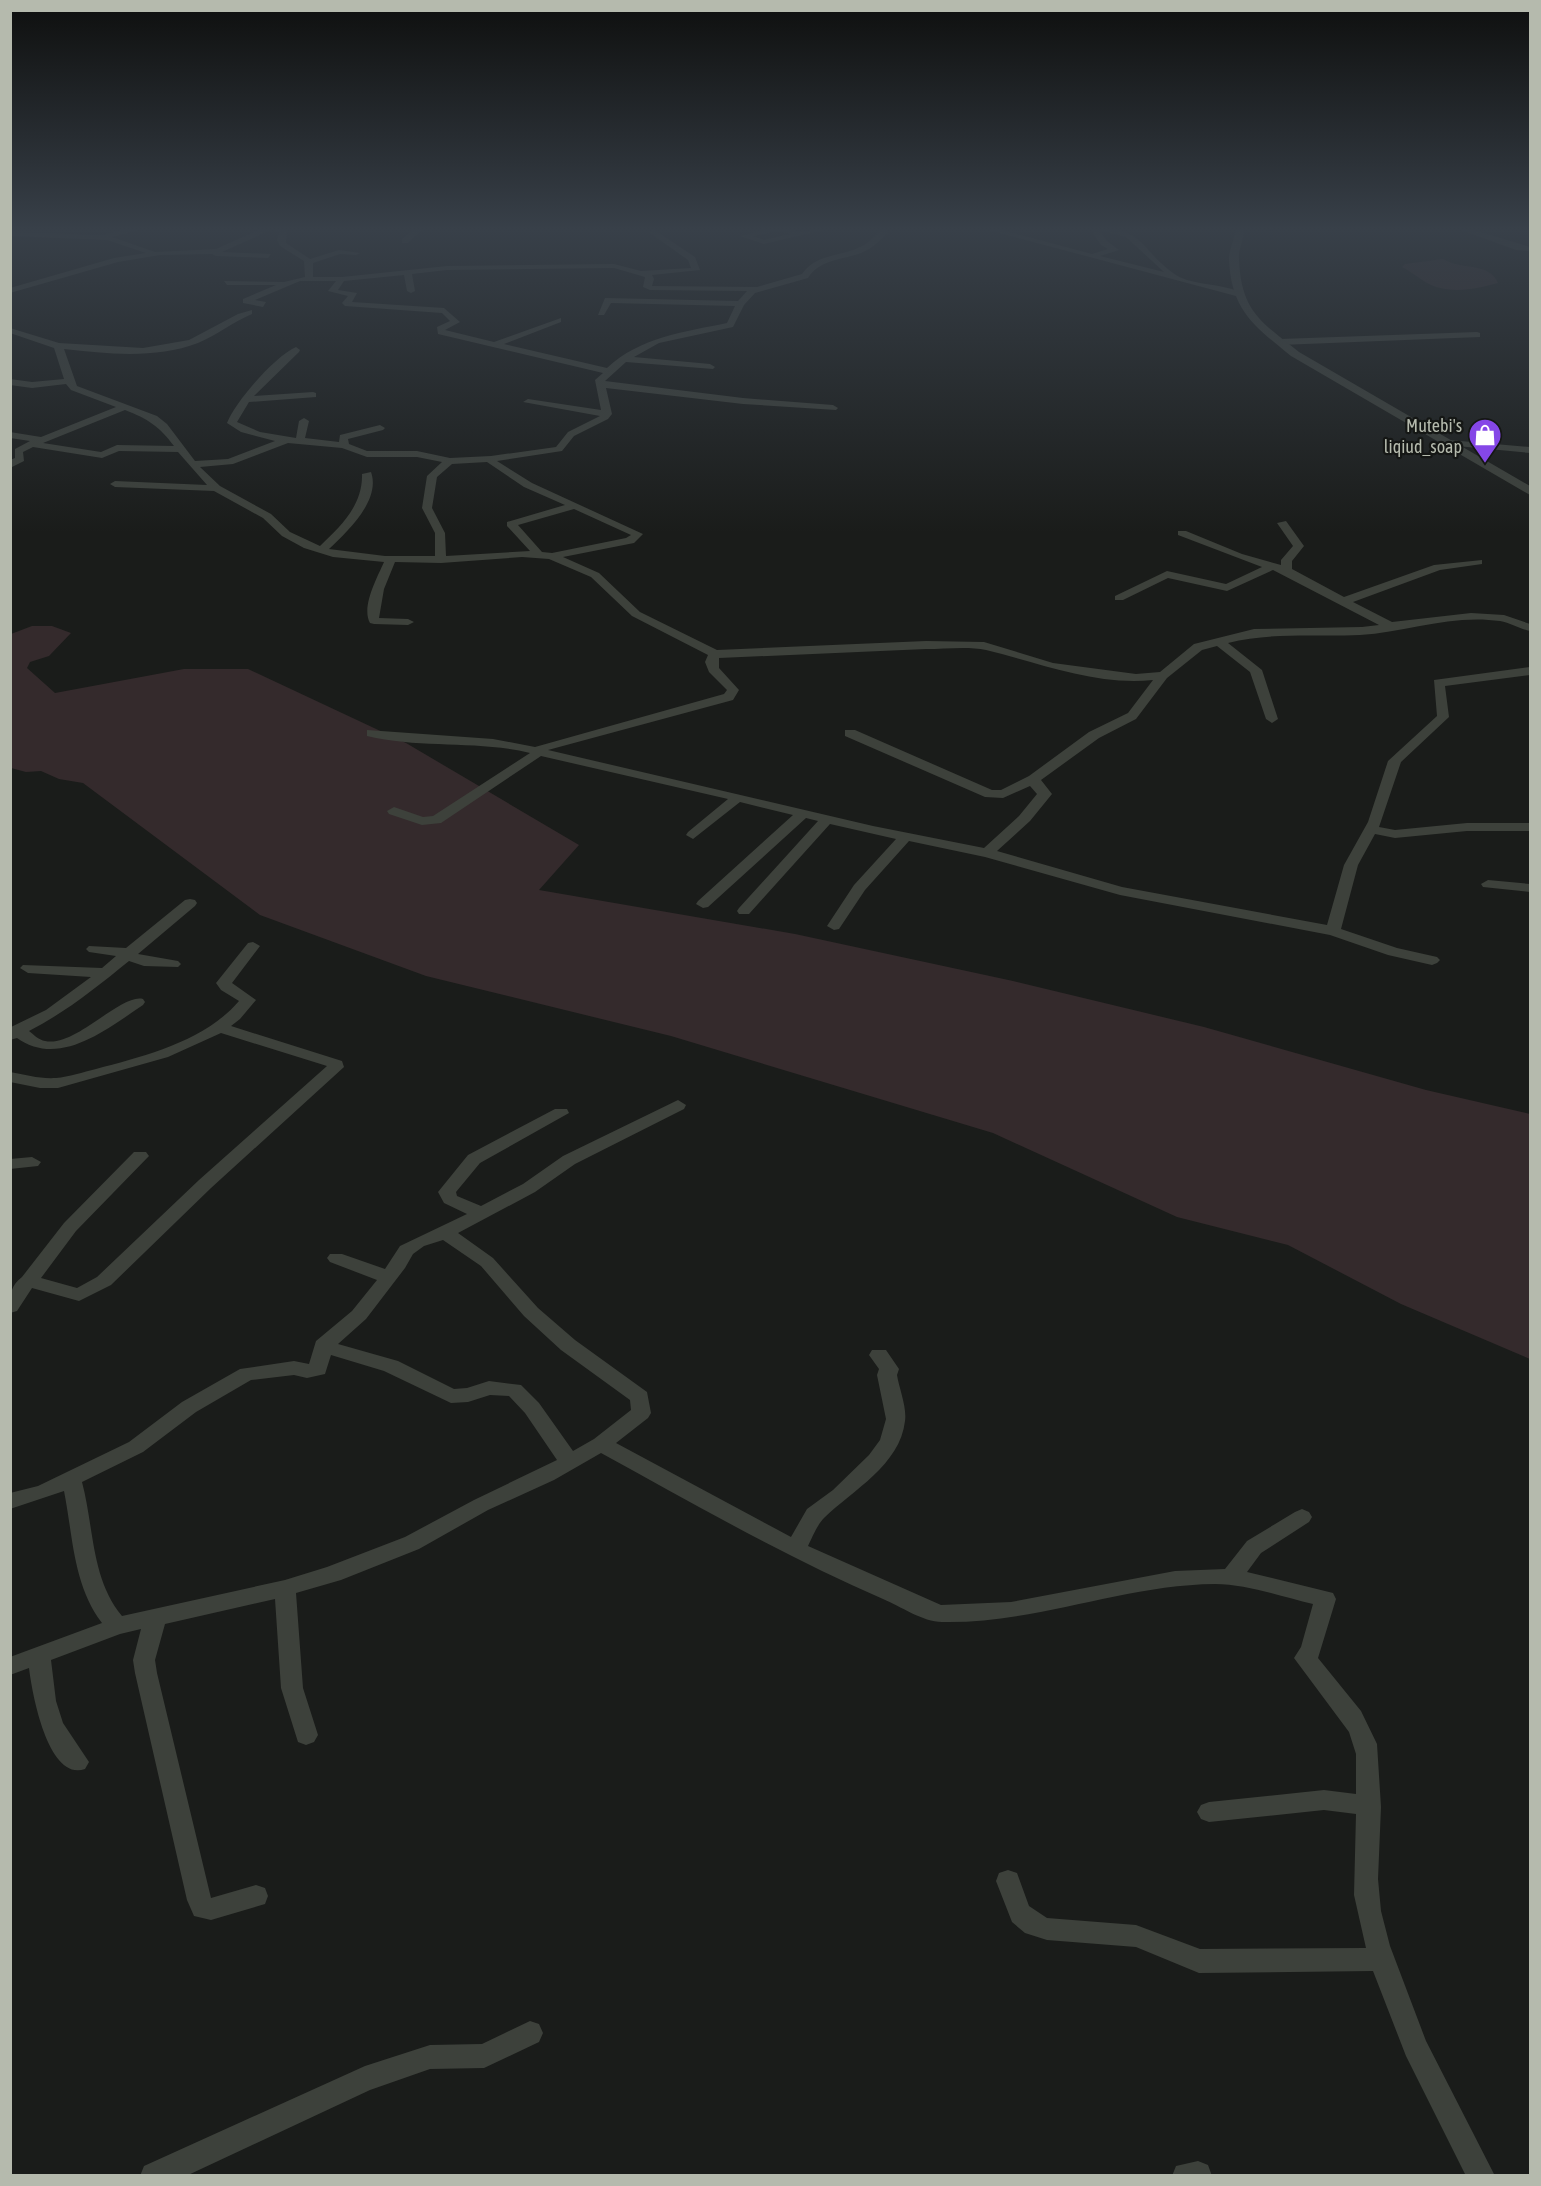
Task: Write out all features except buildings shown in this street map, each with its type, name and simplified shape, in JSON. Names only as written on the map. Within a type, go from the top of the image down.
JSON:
[{"type":"street","points":[[10,330],[58,346],[144,350],[194,342],[218,329]]},
{"type":"street","points":[[442,329],[441,332],[607,371]]},
{"type":"street","points":[[498,344],[535,329]]},
{"type":"street","points":[[607,414],[600,378],[607,371],[663,339],[711,329]]},
{"type":"street","points":[[1267,329],[1295,354],[1530,491]]},
{"type":"street","points":[[1280,342],[1477,334]]},
{"type":"street","points":[[58,346],[68,381],[77,390],[127,406],[154,418],[164,426],[192,464],[216,488],[267,516],[300,542],[321,551],[354,556],[441,560],[551,556],[610,546],[638,536],[637,531],[574,506],[521,481],[494,464],[491,459]]},
{"type":"street","points":[[296,350],[274,369],[233,418],[232,423],[252,434],[287,440],[344,445],[370,454],[424,452],[449,461],[491,459],[559,449],[571,434],[601,421],[607,414]]},
{"type":"street","points":[[626,359],[710,368]]},
{"type":"street","points":[[10,382],[32,384],[68,381]]},
{"type":"street","points":[[600,384],[743,401],[833,408]]},
{"type":"street","points":[[248,399],[313,395]]},
{"type":"street","points":[[528,402],[607,414]]},
{"type":"street","points":[[10,465],[21,458],[18,451],[127,406]]},
{"type":"street","points":[[300,441],[304,421]]},
{"type":"street","points":[[344,445],[343,436],[380,428]]},
{"type":"street","points":[[10,435],[102,455],[117,448],[180,449]]},
{"type":"street","points":[[192,464],[229,462],[287,440]]},
{"type":"street","points":[[1449,443],[1530,450]]},
{"type":"street","points":[[441,560],[440,533],[429,516],[427,501],[432,476],[449,461]]},
{"type":"street","points":[[321,551],[348,523],[358,508],[367,487],[367,474]]},
{"type":"street","points":[[114,484],[216,488]]},
{"type":"street","points":[[538,555],[511,525],[574,506]]},
{"type":"street","points":[[1282,523],[1299,546],[1286,560],[1287,571]]},
{"type":"street","points":[[1182,533],[1238,556],[1287,571],[1390,626]]},
{"type":"street","points":[[551,556],[595,575],[636,614],[651,623],[716,654],[972,645],[994,648],[1041,663],[1092,673],[1136,678],[1163,675]]},
{"type":"street","points":[[392,557],[378,589],[373,618],[374,621],[408,622]]},
{"type":"street","points":[[1344,601],[1438,567],[1478,562]]},
{"type":"street","points":[[1119,598],[1167,574],[1227,588],[1273,566]]},
{"type":"street","points":[[850,733],[990,794],[1003,794],[1034,779],[1094,735],[1132,716],[1163,675],[1191,651],[1219,642],[1254,633],[1350,632],[1430,619],[1490,616],[1504,618],[1530,628]]},
{"type":"street","points":[[1219,642],[1256,669],[1272,719]]},
{"type":"street","points":[[394,811],[422,821],[436,820],[534,757],[537,751],[563,741],[678,713],[729,697],[733,690],[713,669],[711,662],[716,654]]},
{"type":"street","points":[[1333,932],[1351,865],[1389,787],[1395,761],[1443,717],[1438,682],[1530,671]]},
{"type":"street","points":[[372,733],[408,740],[509,745],[802,814],[987,853],[1120,891],[1333,932],[1394,952],[1432,960]]},
{"type":"street","points":[[987,853],[1025,818],[1030,809],[1045,794],[1036,785],[1034,779]]},
{"type":"street","points":[[693,835],[737,798]]},
{"type":"street","points":[[703,904],[802,814]]},
{"type":"street","points":[[744,911],[827,819]]},
{"type":"street","points":[[1370,829],[1395,834],[1467,827],[1530,827]]},
{"type":"street","points":[[834,926],[859,888],[906,836]]},
{"type":"street","points":[[1488,884],[1530,888]]},
{"type":"street","points":[[14,1032],[52,1013],[190,903]]},
{"type":"street","points":[[10,1077],[40,1083],[58,1083],[184,1047],[243,1010],[248,1000],[225,987],[224,983],[253,946]]},
{"type":"street","points":[[94,949],[128,954],[144,961],[173,964]]},
{"type":"street","points":[[28,968],[105,973]]},
{"type":"street","points":[[14,1032],[39,1044],[55,1045],[104,1026],[137,1002]]},
{"type":"street","points":[[28,1281],[72,1294],[86,1294],[104,1281],[205,1184],[336,1067],[336,1065],[307,1053],[217,1027]]},
{"type":"street","points":[[10,1501],[44,1492],[70,1477],[136,1447],[189,1407],[247,1374],[294,1368],[307,1371],[318,1369],[323,1347],[358,1315],[406,1250],[418,1242],[445,1233],[479,1212],[529,1188],[569,1160],[678,1105]]},
{"type":"street","points":[[479,1212],[450,1199],[447,1192],[474,1159],[561,1113]]},
{"type":"street","points":[[10,1307],[22,1286],[70,1227],[140,1156]]},
{"type":"street","points":[[10,1164],[32,1162]]},
{"type":"street","points":[[10,1666],[117,1626],[285,1588],[333,1574],[412,1543],[570,1462],[601,1444],[641,1413],[640,1397],[568,1345],[531,1312],[487,1262],[445,1233]]},
{"type":"street","points":[[336,1258],[387,1277]]},
{"type":"street","points":[[323,1347],[391,1366],[451,1396],[468,1395],[489,1388],[514,1390],[532,1408],[543,1427],[570,1462]]},
{"type":"street","points":[[796,1549],[814,1514],[840,1495],[876,1460],[894,1431],[896,1419],[887,1375],[890,1369],[879,1355]]},
{"type":"street","points":[[601,1444],[819,1562],[939,1614],[1011,1610],[1175,1579],[1230,1578],[1325,1599],[1311,1650],[1305,1658],[1348,1711],[1365,1741],[1370,1807],[1366,1872],[1369,1908],[1381,1959],[1420,2056],[1481,2175]]},
{"type":"street","points":[[70,1477],[78,1503],[93,1585],[102,1606],[117,1626]]},
{"type":"street","points":[[1230,1578],[1254,1547],[1302,1517]]},
{"type":"street","points":[[285,1588],[292,1688],[296,1711],[306,1735]]},
{"type":"street","points":[[155,1619],[144,1660],[146,1673],[199,1900],[203,1908],[211,1909],[256,1896]]},
{"type":"street","points":[[39,1656],[49,1724],[78,1762]]},
{"type":"street","points":[[1209,1812],[1324,1800],[1370,1807]]},
{"type":"street","points":[[1008,1881],[1016,1909],[1031,1923],[1058,1931],[1134,1936],[1200,1961],[1381,1959]]},
{"type":"street","points":[[154,2175],[365,2079],[430,2057],[484,2056],[530,2033]]},
{"type":"shaded area","points":[[32,626],[52,626],[71,633],[49,656],[30,662],[27,668],[55,693],[184,669],[248,669],[406,743],[579,845],[539,890],[795,934],[1013,981],[1204,1027],[1426,1090],[1530,1114],[1530,1359],[1401,1304],[1288,1245],[1177,1217],[993,1133],[671,1036],[426,976],[260,915],[83,783],[59,779],[41,771],[26,772],[11,768],[11,634]]},
{"type":"place","name":"Mutebi's liqiud_soap","points":[[1485,464]]}]
